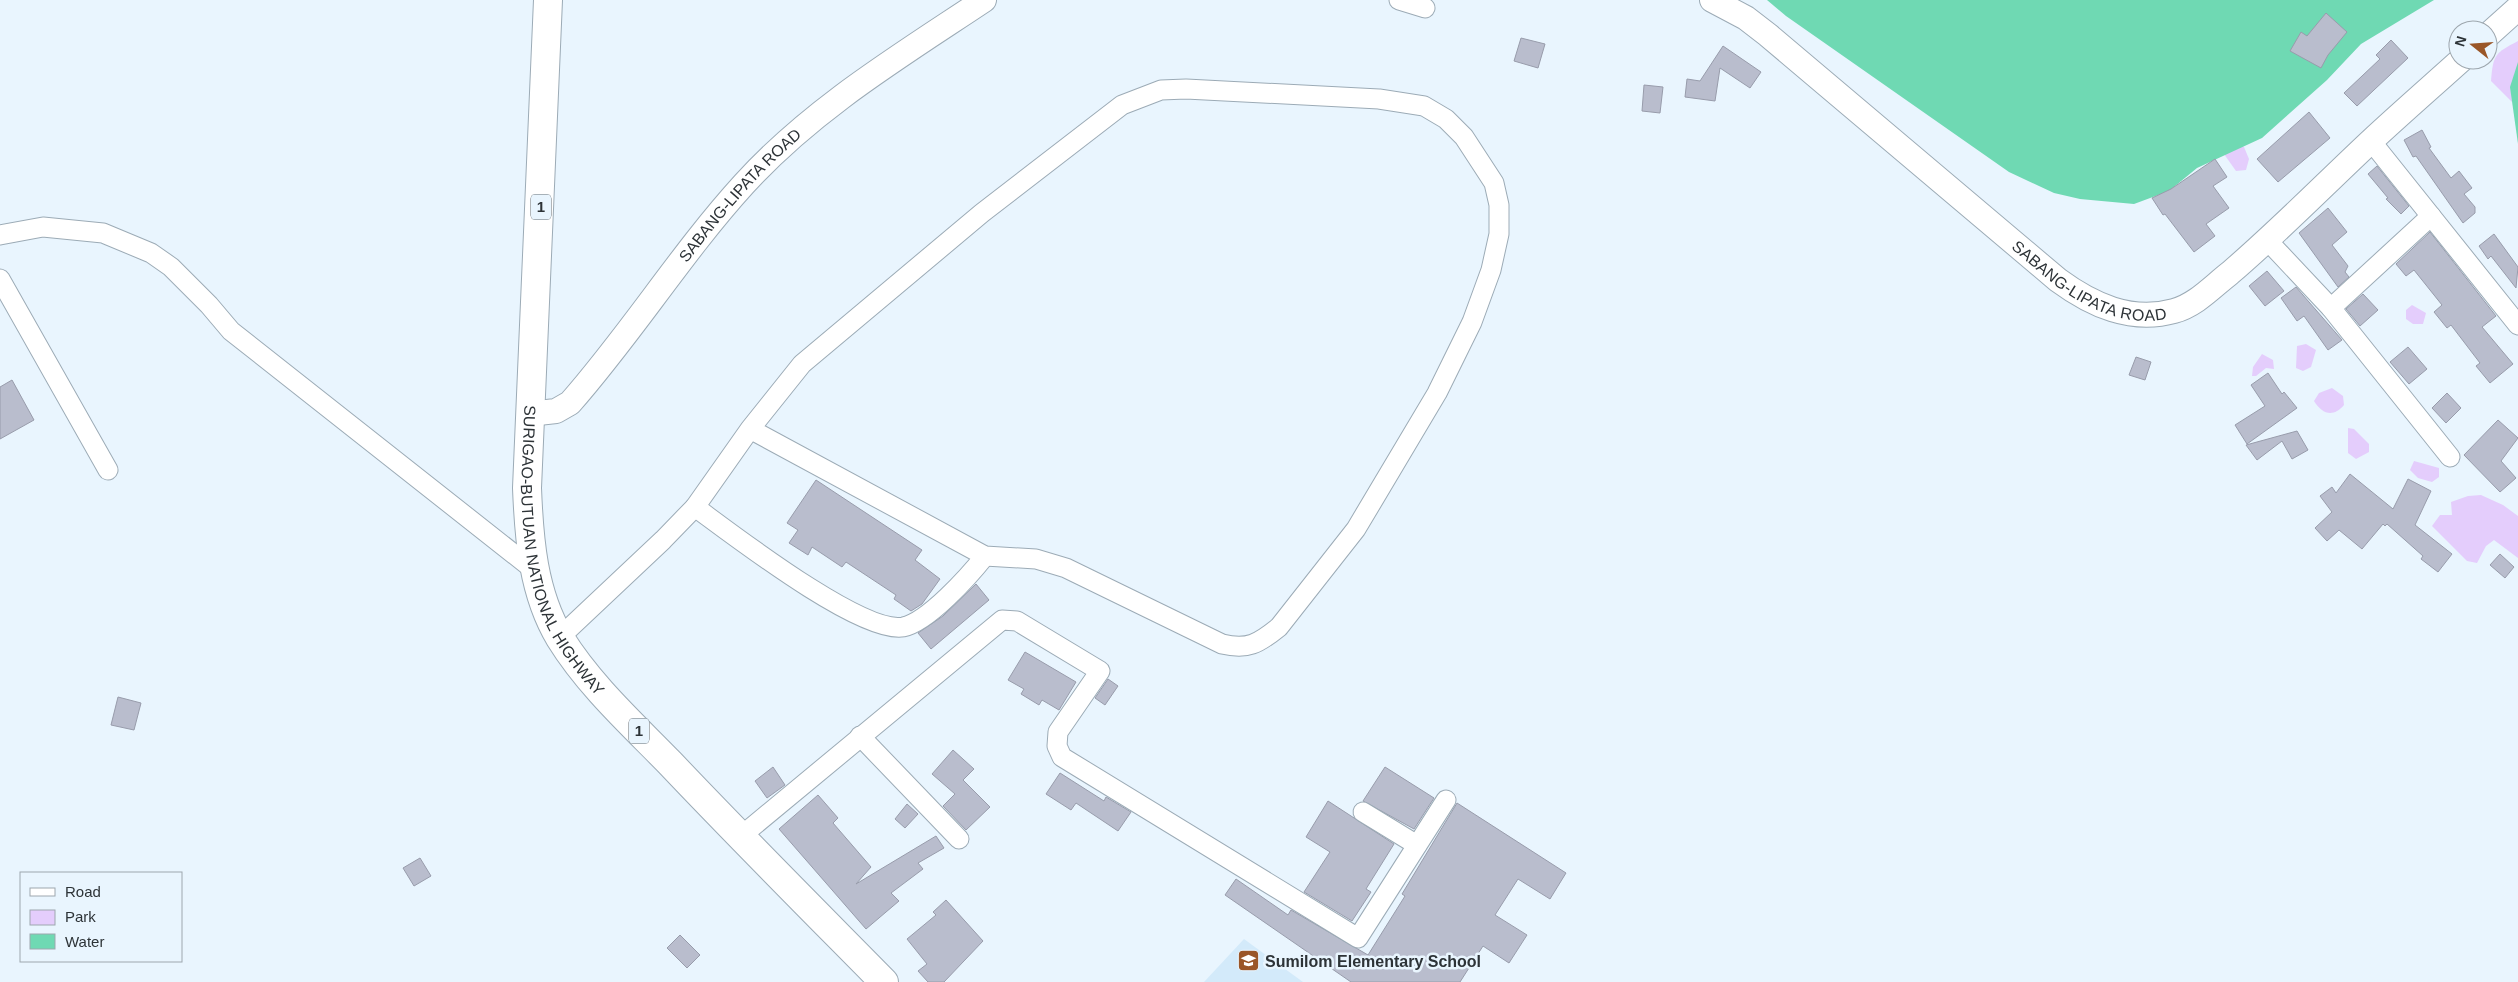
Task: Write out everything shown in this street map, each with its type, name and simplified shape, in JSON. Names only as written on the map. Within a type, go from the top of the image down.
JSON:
[{"type":"highway","name":"SURIGAO-BUTUAN NATIONAL HIGHWAY","points":[[548,0],[540,214],[526,488],[528,530],[534,570],[547,608],[560,637],[586,674],[740,837],[884,982]]},
{"type":"main road","name":"SABANG-LIPATA ROAD","points":[[529,414],[556,411],[570,403],[744,184],[793,136],[841,96],[984,0]]},
{"type":"main road","name":"SABANG-LIPATA ROAD","points":[[1712,0],[1746,18],[2058,280],[2098,305],[2116,311],[2137,314],[2161,314],[2191,305],[2268,241],[2371,141],[2450,70]]},
{"type":"main road","points":[[2498,27],[2518,8]]},
{"type":"street","points":[[1399,0],[1424,8]]},
{"type":"street","points":[[560,637],[663,540],[695,507],[750,429],[802,364],[982,213],[1122,104],[1161,90],[1186,89],[1379,99],[1424,106],[1446,120],[1464,137],[1494,184],[1499,205],[1499,234],[1491,270],[1472,322],[1437,393],[1356,529],[1279,627],[1264,640],[1238,648],[1222,644],[1066,568],[1036,559],[985,556],[750,429]]},
{"type":"street","points":[[2371,141],[2518,325]]},
{"type":"street","points":[[2331,308],[2431,216]]},
{"type":"street","points":[[0,235],[43,227],[102,233],[151,253],[189,284],[231,331],[534,570]]},
{"type":"street","points":[[2268,241],[2331,308],[2450,457]]},
{"type":"street","points":[[0,279],[108,470]]},
{"type":"street","points":[[695,507],[753,550],[804,584],[877,624],[889,628],[917,622],[966,579],[985,556]]},
{"type":"street","points":[[740,837],[1002,620],[1017,621],[1100,671],[1058,732],[1057,746],[1062,756],[1358,938],[1446,800]]},
{"type":"street","points":[[860,736],[959,839]]},
{"type":"street","points":[[1363,812],[1418,845]]},
{"type":"shaded area","name":"Sumilom Elementary School","points":[[1244,939],[1303,982],[1204,982]]},
{"type":"green space","points":[[2518,41],[2518,103],[2513,103],[2491,81],[2492,70],[2498,70],[2498,55]]},
{"type":"green space","points":[[2235,141],[2244,147],[2249,159],[2246,170],[2236,171],[2219,147]]},
{"type":"green space","points":[[2412,305],[2426,313],[2423,324],[2413,324],[2406,319],[2406,310]]},
{"type":"green space","points":[[2306,344],[2316,350],[2311,367],[2303,371],[2296,368],[2297,346]]},
{"type":"green space","points":[[2262,354],[2273,360],[2274,369],[2266,368],[2256,376],[2252,376],[2253,367]]},
{"type":"green space","points":[[2332,388],[2343,396],[2344,405],[2336,412],[2328,413],[2321,409],[2314,401],[2319,393]]},
{"type":"green space","points":[[2348,428],[2354,429],[2369,444],[2369,452],[2356,459],[2348,453]]},
{"type":"green space","points":[[2414,461],[2439,468],[2439,477],[2432,482],[2418,478],[2410,470]]},
{"type":"green space","points":[[2481,495],[2503,505],[2518,516],[2518,558],[2494,540],[2486,546],[2477,563],[2467,561],[2432,526],[2440,515],[2452,515],[2451,502],[2468,496]]},
{"type":"water","points":[[1767,0],[2434,0],[2361,44],[2327,80],[2262,138],[2197,168],[2169,191],[2134,204],[2080,199],[2054,193],[2009,172],[1786,16]]},
{"type":"water","points":[[2518,62],[2518,144],[2510,87]]},
{"type":"building","points":[[2326,13],[2347,32],[2328,55],[2321,68],[2290,51],[2301,32],[2307,36]]},
{"type":"building","points":[[1521,38],[1545,44],[1538,68],[1514,61]]},
{"type":"building","points":[[2391,40],[2408,58],[2357,106],[2344,93],[2380,59],[2376,55]]},
{"type":"building","points":[[1723,46],[1761,72],[1750,88],[1720,68],[1715,101],[1685,97],[1687,79],[1700,81]]},
{"type":"building","points":[[1644,85],[1663,87],[1660,113],[1642,111]]},
{"type":"building","points":[[2309,112],[2330,138],[2278,182],[2257,159]]},
{"type":"building","points":[[2422,130],[2431,147],[2429,148],[2451,178],[2459,171],[2472,188],[2464,194],[2475,207],[2475,213],[2463,223],[2416,156],[2413,157],[2404,140]]},
{"type":"building","points":[[2215,159],[2227,177],[2213,186],[2229,208],[2206,224],[2215,236],[2194,252],[2165,214],[2163,215],[2152,198],[2171,189]]},
{"type":"building","points":[[2377,166],[2409,206],[2401,214],[2386,199],[2388,198],[2368,174]]},
{"type":"building","points":[[2328,208],[2347,232],[2332,245],[2348,266],[2345,272],[2349,277],[2338,287],[2299,233]]},
{"type":"building","points":[[2430,232],[2496,316],[2482,327],[2513,364],[2490,383],[2476,366],[2480,363],[2451,325],[2447,328],[2434,312],[2442,305],[2414,270],[2406,276],[2396,264]]},
{"type":"building","points":[[2494,234],[2518,267],[2516,288],[2491,256],[2488,259],[2479,246]]},
{"type":"building","points":[[2267,271],[2284,291],[2265,306],[2249,286]]},
{"type":"building","points":[[2296,287],[2342,340],[2328,350],[2304,316],[2297,321],[2281,298]]},
{"type":"building","points":[[2363,294],[2378,310],[2360,326],[2346,309]]},
{"type":"building","points":[[2408,347],[2427,369],[2409,384],[2390,362]]},
{"type":"building","points":[[2136,357],[2151,362],[2145,380],[2129,375]]},
{"type":"building","points":[[2268,373],[2282,394],[2284,392],[2297,408],[2247,444],[2235,425],[2265,406],[2251,385]]},
{"type":"building","points":[[12,380],[34,420],[0,439],[0,387]]},
{"type":"building","points":[[2447,393],[2461,408],[2446,423],[2432,408]]},
{"type":"building","points":[[2498,420],[2518,438],[2501,461],[2516,478],[2500,492],[2464,455]]},
{"type":"building","points":[[2297,431],[2308,450],[2292,459],[2282,441],[2257,460],[2246,445]]},
{"type":"building","points":[[2350,474],[2393,509],[2408,479],[2431,491],[2415,525],[2452,554],[2438,572],[2421,559],[2423,556],[2387,524],[2385,526],[2383,524],[2362,549],[2339,530],[2327,541],[2315,528],[2332,512],[2320,496],[2332,487],[2336,493]]},
{"type":"building","points":[[816,480],[922,550],[915,560],[940,579],[922,604],[911,611],[894,599],[896,595],[846,562],[842,567],[812,547],[808,555],[789,543],[798,530],[787,523]]},
{"type":"building","points":[[2500,554],[2514,567],[2505,578],[2490,565]]},
{"type":"building","points":[[976,584],[989,600],[931,649],[918,633],[943,616]]},
{"type":"building","points":[[1025,652],[1076,682],[1059,710],[1042,700],[1039,705],[1021,694],[1024,689],[1008,680]]},
{"type":"building","points":[[1108,679],[1118,686],[1105,705],[1095,698]]},
{"type":"building","points":[[118,697],[141,703],[134,730],[111,725]]},
{"type":"building","points":[[953,750],[974,769],[963,780],[990,807],[966,830],[943,806],[955,794],[932,774]]},
{"type":"building","points":[[773,767],[785,785],[767,798],[755,781]]},
{"type":"building","points":[[1385,767],[1434,798],[1414,829],[1363,801]]},
{"type":"building","points":[[1060,773],[1104,801],[1106,797],[1131,812],[1118,831],[1076,803],[1071,810],[1046,794]]},
{"type":"building","points":[[818,795],[838,818],[833,823],[871,867],[856,884],[936,836],[944,848],[918,863],[923,869],[891,893],[899,901],[866,929],[779,829]]},
{"type":"building","points":[[1328,801],[1394,844],[1366,889],[1371,892],[1352,921],[1304,892],[1330,852],[1306,837]]},
{"type":"building","points":[[1457,803],[1566,873],[1550,899],[1518,879],[1495,915],[1527,935],[1509,963],[1483,946],[1460,982],[1351,982],[1225,895],[1236,879],[1288,915],[1291,910],[1368,955],[1405,896],[1402,894]]},
{"type":"building","points":[[907,804],[918,814],[905,828],[895,819]]},
{"type":"building","points":[[420,858],[431,876],[414,886],[403,868]]},
{"type":"building","points":[[946,900],[983,941],[944,982],[928,982],[918,971],[927,964],[907,939],[936,915],[933,912]]},
{"type":"building","points":[[680,935],[700,955],[687,968],[667,948]]},
{"type":"place","name":"Sumilom Elementary School","points":[[1249,961]]}]
